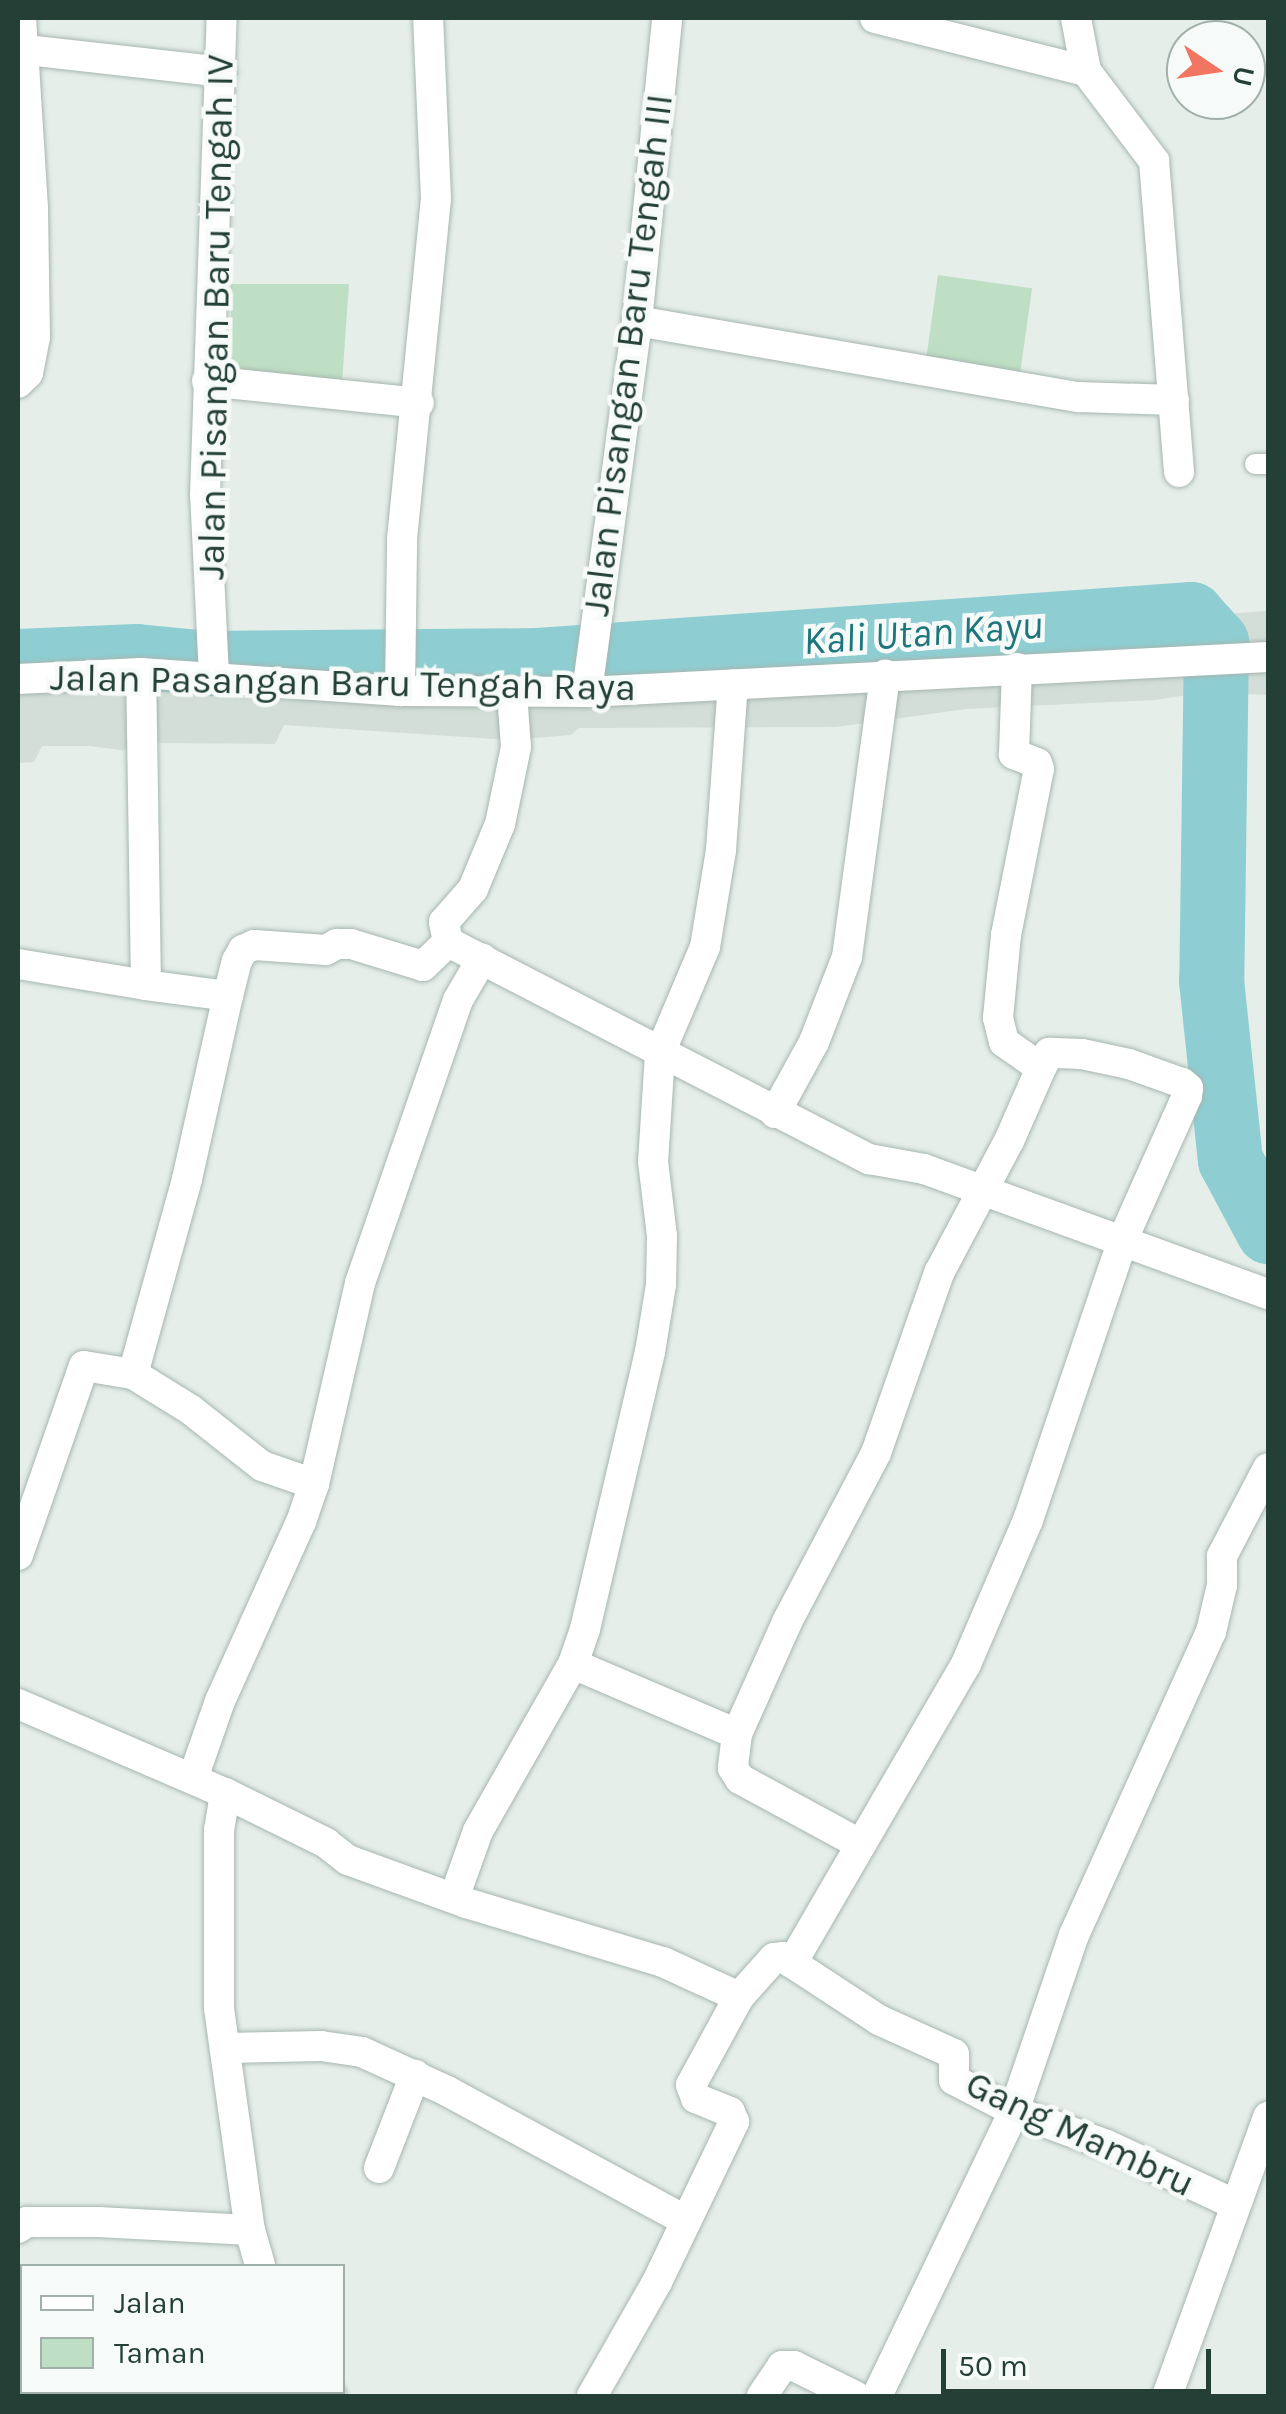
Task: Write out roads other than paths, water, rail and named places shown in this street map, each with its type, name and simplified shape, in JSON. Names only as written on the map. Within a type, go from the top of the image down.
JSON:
[{"type":"street","points":[[18,383],[28,373],[35,337],[33,208],[21,18]]},
{"type":"street","name":"Jalan Pisangan Baru Tengah IV","points":[[214,667],[205,496],[222,18]]},
{"type":"street","points":[[400,674],[402,539],[436,199],[428,18]]},
{"type":"street","name":"Jalan Pisangan Baru Tengah III","points":[[587,692],[637,321],[667,18]]},
{"type":"street","points":[[875,18],[1086,71]]},
{"type":"street","points":[[1076,18],[1086,71],[1154,161],[1179,472]]},
{"type":"street","points":[[20,49],[222,72]]},
{"type":"street","points":[[637,321],[1078,397],[1174,400]]},
{"type":"street","points":[[207,382],[418,403]]},
{"type":"street","name":"Jalan Pasangan Baru Tengah Raya","points":[[18,679],[214,667],[400,674],[512,693],[587,692],[1268,657]]},
{"type":"street","points":[[1017,668],[1014,754],[1038,764],[1039,769],[1006,935],[998,1018],[1004,1042],[1041,1068]]},
{"type":"street","points":[[142,674],[146,985]]},
{"type":"street","points":[[775,1113],[814,1042],[847,957],[886,675]]},
{"type":"street","points":[[454,1898],[478,1831],[573,1664],[646,1370],[661,1286],[662,1236],[652,1162],[660,1053],[704,947],[721,850],[734,684]]},
{"type":"street","points":[[448,942],[444,922],[473,889],[500,824],[516,747],[512,693]]},
{"type":"street","points":[[448,942],[869,1158],[924,1169],[1123,1238],[1268,1294]]},
{"type":"street","points":[[133,1374],[187,1178],[237,960],[254,945],[326,950],[336,944],[351,944],[422,966],[448,942]]},
{"type":"street","points":[[193,1778],[220,1701],[314,1484],[360,1283],[458,1000],[482,959]]},
{"type":"street","points":[[18,964],[228,996]]},
{"type":"street","points":[[592,2396],[658,2282],[734,2122],[730,2112],[696,2098],[691,2085],[738,1998],[774,1958],[783,1957],[792,1963],[858,1843],[946,1701],[988,1616],[1038,1490],[1123,1238],[1188,1088],[1129,1064],[1082,1054],[1049,1053],[1009,1141],[980,1189],[939,1273],[876,1453],[788,1620],[737,1734],[734,1768],[740,1779],[858,1843]]},
{"type":"street","points":[[18,1555],[84,1366],[133,1374],[191,1410],[262,1466],[314,1484]]},
{"type":"street","points":[[876,2396],[1014,2110],[1074,1935],[1210,1632],[1222,1584],[1222,1556],[1268,1468]]},
{"type":"street","points":[[573,1664],[737,1734]]},
{"type":"street","points":[[18,1704],[90,1738],[225,1792],[326,1843],[348,1860],[454,1898],[663,1962],[738,1998]]},
{"type":"street","points":[[225,1792],[219,1829],[219,2008],[250,2230],[259,2264]]},
{"type":"street","name":"Gang Mambru","points":[[792,1963],[879,2020],[954,2054],[954,2080],[1014,2110],[1107,2145],[1234,2204]]},
{"type":"street","points":[[225,2048],[342,2048],[362,2052],[415,2074],[686,2221]]},
{"type":"street","points":[[378,2168],[415,2074]]},
{"type":"street","points":[[1167,2396],[1234,2204],[1265,2138]]},
{"type":"street","points":[[18,2228],[27,2222],[98,2222],[250,2230]]},
{"type":"street","points":[[762,2396],[782,2366],[794,2366],[855,2396]]},
{"type":"waterway","name":"Kali Utan Kayu","points":[[18,661],[136,656],[207,663],[538,660],[1191,614],[1216,642],[1211,980],[1230,1160],[1268,1231]]}]
